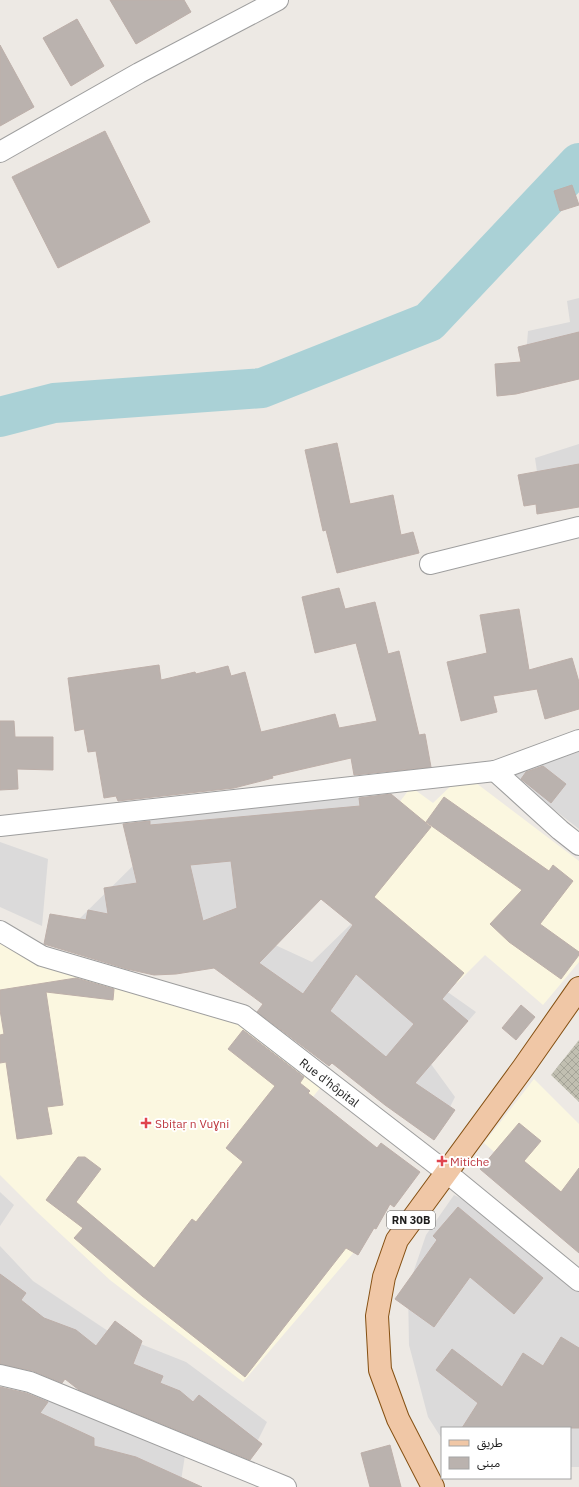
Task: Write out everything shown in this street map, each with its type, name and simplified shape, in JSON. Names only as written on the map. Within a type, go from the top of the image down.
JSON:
[{"type":"main road","name":"RN 30B","points":[[433,1487],[398,1419],[380,1370],[377,1316],[384,1277],[397,1240],[523,1068],[579,988]]},
{"type":"street","points":[[0,152],[140,73],[278,0]]},
{"type":"street","points":[[430,564],[579,527]]},
{"type":"street","points":[[0,826],[495,771],[579,740]]},
{"type":"street","points":[[495,771],[560,830],[579,844]]},
{"type":"street","name":"Rue d'hôpital","points":[[0,931],[42,956],[243,1015],[446,1172],[579,1281]]},
{"type":"street","points":[[0,1375],[30,1382],[286,1487]]},
{"type":"shaded area","points":[[579,298],[579,367],[524,380],[528,331],[570,322],[567,301]]},
{"type":"shaded area","points":[[579,444],[579,496],[542,506],[535,458]]},
{"type":"shaded area","points":[[579,750],[579,829],[511,776]]},
{"type":"shaded area","points":[[457,780],[476,783],[579,861],[579,962],[543,1005],[485,955],[457,983],[346,907],[348,870],[411,787],[433,803]]},
{"type":"shaded area","points":[[377,796],[273,944],[312,962],[351,924],[476,1012],[431,1064],[455,1097],[440,1127],[219,959],[67,931],[150,849],[134,808],[263,805]]},
{"type":"shaded area","points":[[0,842],[48,859],[42,926],[0,907]]},
{"type":"shaded area","name":"Sbiṭaṛ n Vuɣni","points":[[0,931],[33,947],[245,1014],[329,1077],[255,1168],[355,1251],[243,1382],[110,1280],[0,1175]]},
{"type":"shaded area","points":[[579,1040],[579,1102],[551,1075]]},
{"type":"shaded area","points":[[534,1079],[579,1124],[579,1227],[484,1143]]},
{"type":"shaded area","points":[[0,1192],[14,1205],[0,1226]]},
{"type":"shaded area","points":[[454,1195],[477,1206],[579,1287],[579,1467],[571,1467],[571,1427],[441,1427],[441,1437],[428,1417],[409,1345],[408,1288],[426,1235]]},
{"type":"shaded area","points":[[0,1246],[33,1281],[108,1331],[186,1362],[267,1422],[257,1442],[0,1350]]},
{"type":"shaded area","points":[[0,1390],[59,1399],[186,1449],[180,1487],[136,1487]]},
{"type":"building","points":[[110,0],[184,0],[191,12],[136,44]]},
{"type":"building","points":[[77,19],[104,66],[71,86],[43,38]]},
{"type":"building","points":[[0,45],[34,107],[0,126]]},
{"type":"building","points":[[105,131],[150,222],[58,268],[12,177]]},
{"type":"building","points":[[572,185],[579,205],[560,211],[554,191]]},
{"type":"building","points":[[579,332],[579,379],[516,394],[497,396],[495,364],[521,362],[518,347]]},
{"type":"building","points":[[337,443],[350,504],[393,495],[401,535],[413,532],[419,553],[337,573],[326,530],[323,531],[305,450]]},
{"type":"building","points":[[579,464],[579,507],[537,514],[536,504],[524,506],[518,475]]},
{"type":"building","points":[[339,588],[345,609],[375,602],[388,654],[399,651],[419,735],[425,734],[431,767],[354,775],[351,758],[272,776],[273,778],[234,788],[118,801],[116,796],[104,798],[96,751],[88,752],[84,729],[75,731],[68,678],[159,665],[161,680],[195,672],[196,674],[228,666],[231,676],[245,672],[261,732],[335,714],[339,728],[377,721],[356,643],[315,653],[302,597]]},
{"type":"building","points":[[519,609],[529,670],[572,658],[579,682],[579,709],[545,719],[537,689],[493,696],[497,712],[461,721],[447,662],[487,653],[480,615]]},
{"type":"building","points":[[0,721],[14,721],[15,737],[53,737],[53,770],[17,769],[18,789],[0,790]]},
{"type":"building","points":[[543,766],[566,784],[551,803],[521,779],[526,772]]},
{"type":"building","points":[[391,794],[431,827],[374,897],[464,973],[442,999],[468,1021],[415,1083],[455,1110],[434,1140],[385,1105],[332,1063],[329,1066],[257,1012],[263,1004],[214,968],[176,974],[154,975],[127,969],[44,944],[50,914],[86,920],[88,910],[108,914],[104,888],[137,883],[123,824],[150,821],[150,825],[360,806],[359,798]],"holes":[[[231,861],[237,908],[203,921],[190,865]],[[321,899],[353,925],[303,994],[259,963]],[[356,974],[414,1024],[386,1057],[330,1011]]]},
{"type":"building","points":[[444,797],[549,871],[553,865],[573,881],[540,924],[579,952],[579,955],[561,979],[509,942],[490,924],[522,890],[426,822]]},
{"type":"building","points":[[76,978],[114,989],[113,1000],[46,992],[63,1105],[47,1107],[52,1134],[17,1139],[6,1062],[0,1063],[0,1035],[4,1034],[0,1010],[0,990]]},
{"type":"building","points":[[521,1005],[535,1017],[516,1040],[502,1028]]},
{"type":"building","points":[[243,1030],[304,1077],[300,1083],[310,1091],[308,1093],[377,1148],[381,1143],[420,1172],[394,1207],[390,1204],[376,1229],[374,1228],[358,1255],[346,1248],[245,1377],[142,1296],[74,1238],[83,1228],[46,1200],[78,1157],[85,1157],[101,1169],[76,1202],[154,1268],[192,1219],[196,1222],[243,1162],[226,1148],[275,1086],[228,1049]]},
{"type":"building","points":[[519,1123],[541,1141],[524,1161],[561,1192],[579,1168],[579,1253],[480,1169]]},
{"type":"building","points":[[458,1207],[543,1278],[514,1314],[470,1277],[434,1327],[395,1299],[437,1240],[433,1236]]},
{"type":"building","points":[[0,1274],[26,1293],[21,1300],[44,1318],[76,1330],[96,1346],[115,1321],[142,1341],[133,1364],[163,1376],[160,1383],[180,1391],[193,1402],[199,1395],[262,1444],[250,1460],[79,1390],[65,1379],[62,1383],[33,1371],[0,1364]]},
{"type":"building","points":[[561,1337],[579,1348],[579,1428],[463,1427],[478,1403],[436,1370],[452,1349],[502,1387],[523,1353],[543,1366]]},
{"type":"building","points":[[0,1387],[26,1393],[48,1402],[40,1413],[94,1438],[94,1446],[136,1457],[202,1487],[0,1487]]},
{"type":"building","points":[[390,1445],[401,1487],[370,1487],[361,1453]]},
{"type":"waterway","points":[[0,417],[54,403],[262,388],[429,322],[579,163]]},
{"type":"place","name":"Sbiṭaṛ n Vuɣni","points":[[146,1123]]},
{"type":"place","name":"Mitiche","points":[[442,1161]]}]
